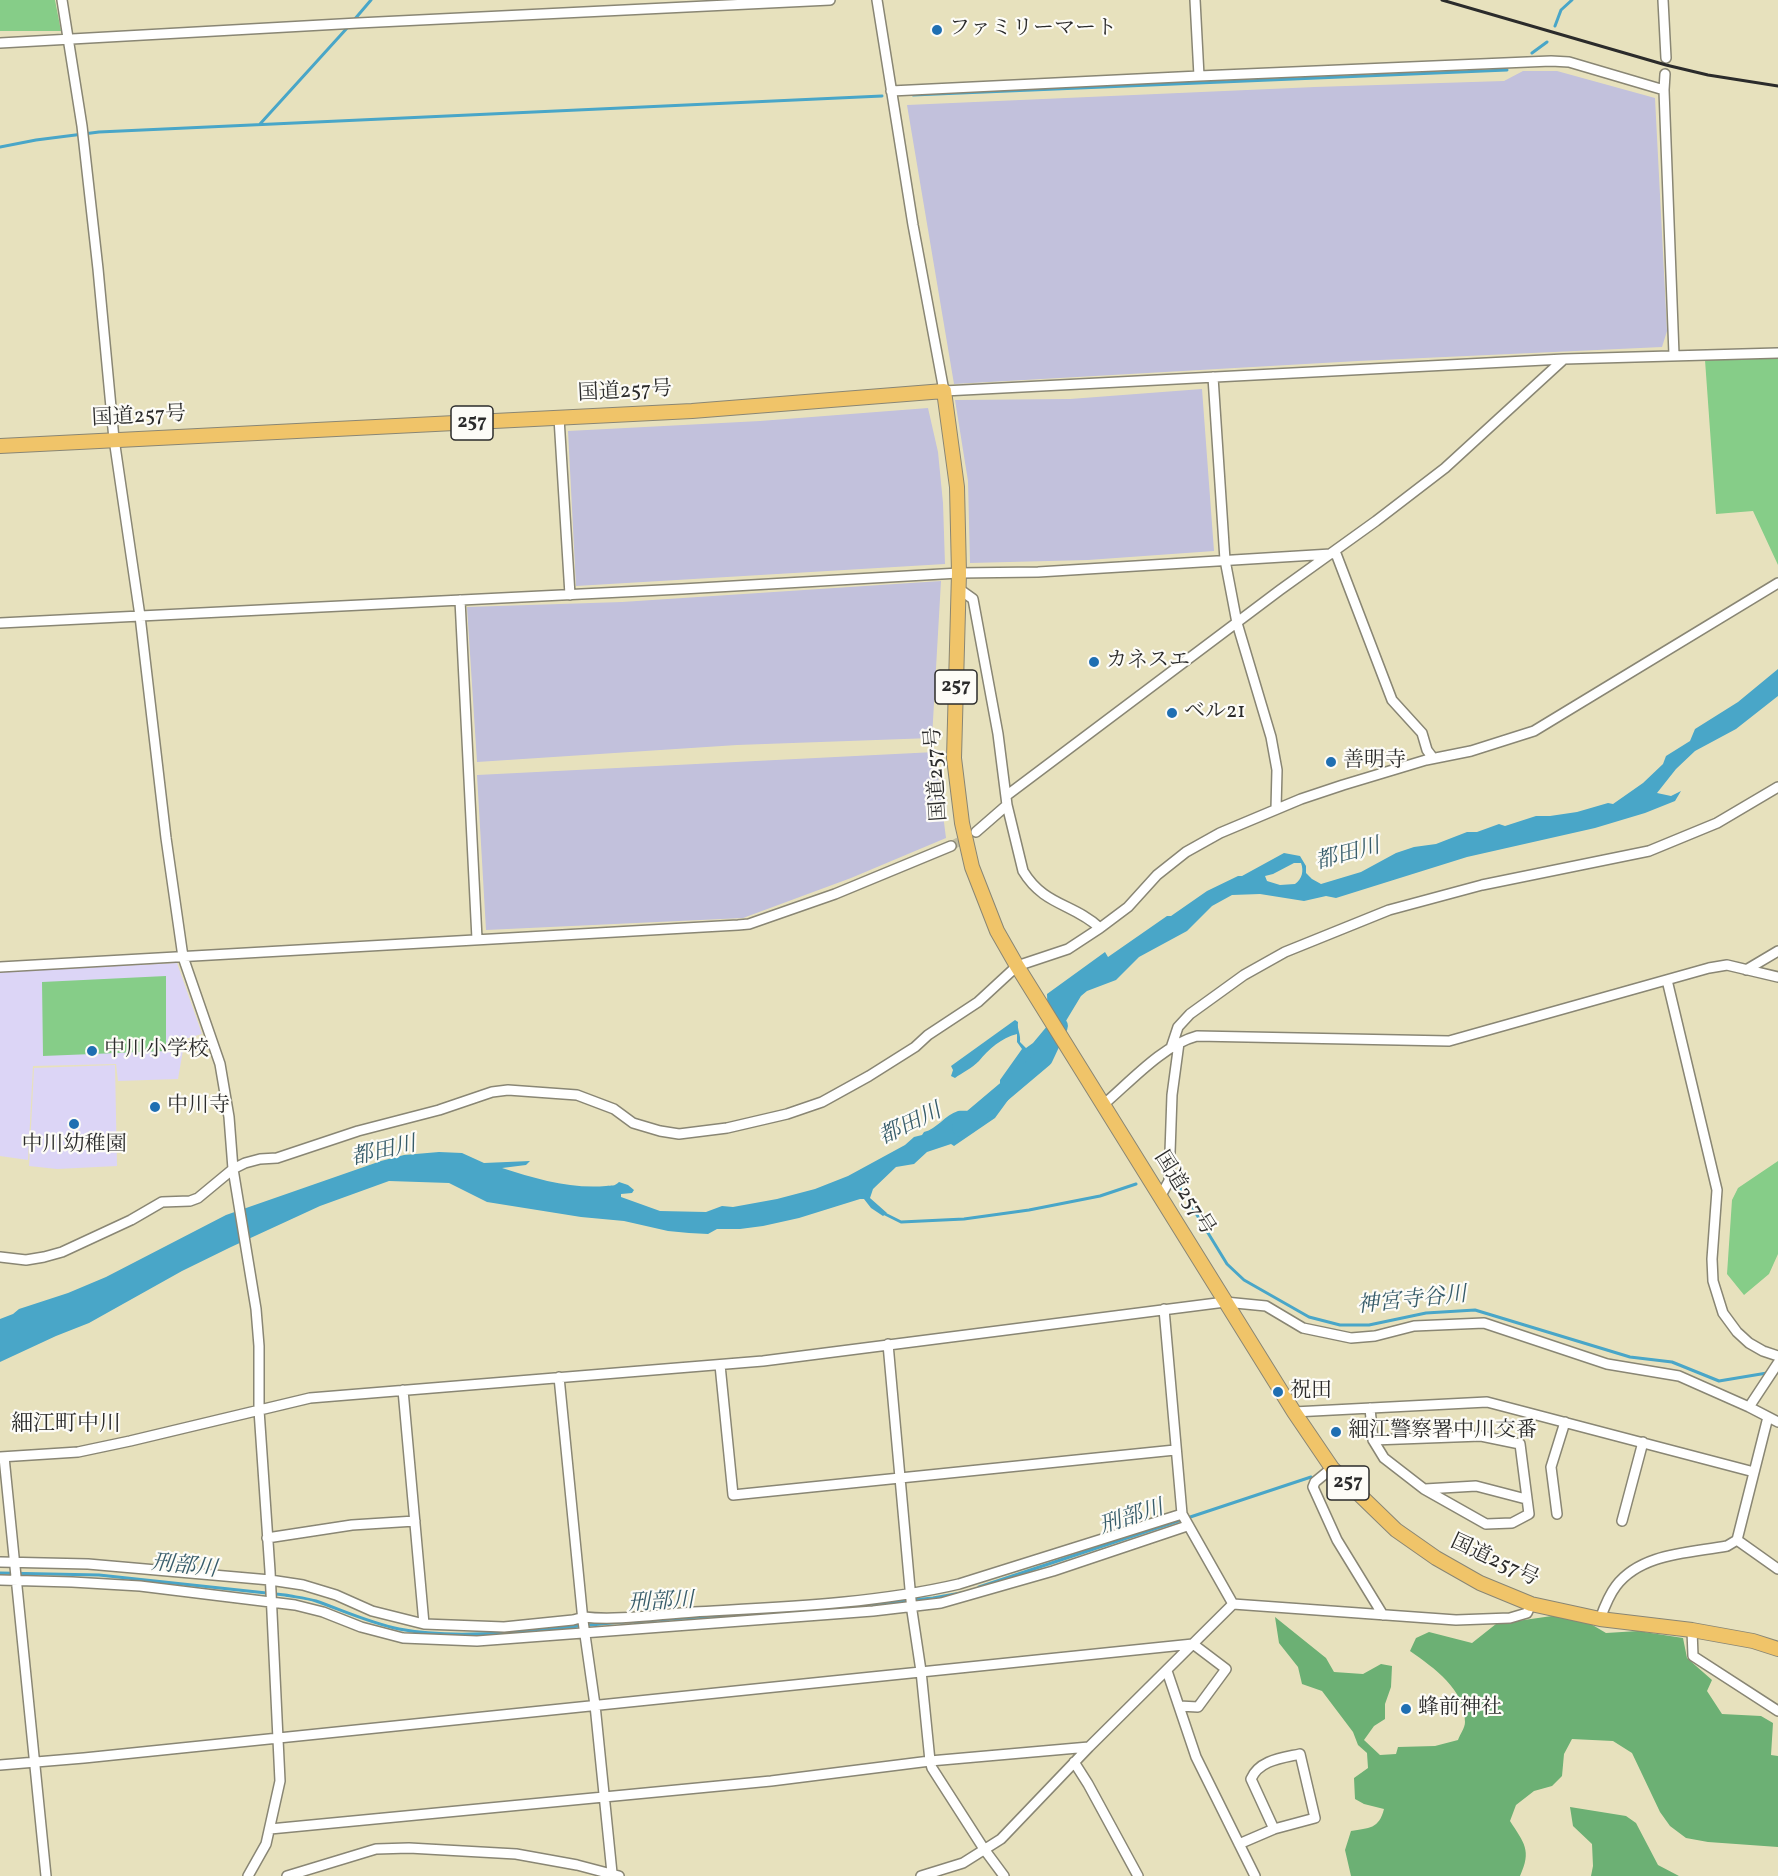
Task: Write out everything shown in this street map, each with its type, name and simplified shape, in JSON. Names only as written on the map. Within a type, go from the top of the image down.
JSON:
[{"type":"highway","name":"国道257号","points":[[0,446],[692,411],[944,391],[957,487],[959,573],[954,758],[962,824],[972,867],[997,932],[1294,1412],[1332,1468],[1396,1530],[1436,1558],[1480,1583],[1531,1604],[1600,1619],[1692,1630],[1753,1641],[1778,1649]]},
{"type":"street","points":[[62,0],[82,126],[114,440],[140,616],[166,838],[183,957],[220,1064],[229,1117],[233,1169],[256,1309],[280,1781],[266,1844],[248,1876]]},
{"type":"street","points":[[0,43],[830,0]]},
{"type":"street","points":[[877,0],[944,391],[1564,359],[1778,353]]},
{"type":"street","points":[[1195,0],[1199,76]]},
{"type":"street","points":[[1664,0],[1666,58]]},
{"type":"street","points":[[891,91],[1551,61],[1569,62],[1664,90]]},
{"type":"street","points":[[1665,74],[1674,355]]},
{"type":"street","points":[[976,831],[1006,801],[1237,623],[1444,468],[1564,359]]},
{"type":"street","points":[[1213,377],[1225,560],[1237,623],[1271,736],[1277,770],[1276,809]]},
{"type":"street","points":[[559,418],[570,595]]},
{"type":"street","points":[[0,623],[959,573],[1038,572],[1333,552]]},
{"type":"street","points":[[1333,552],[1392,700],[1422,734],[1427,750],[1433,758]]},
{"type":"street","points":[[0,1257],[26,1260],[62,1252],[131,1220],[162,1202],[190,1201],[198,1198],[233,1169],[260,1159],[277,1158],[358,1131],[439,1110],[492,1092],[508,1090],[577,1095],[614,1110],[633,1123],[679,1134],[756,1122],[822,1102],[915,1047],[935,1030],[978,1002],[1019,969],[1068,949],[1100,928],[1128,907],[1157,875],[1186,852],[1220,833],[1276,809],[1343,785],[1433,758],[1471,751],[1534,731],[1778,583]]},
{"type":"street","points":[[958,589],[973,598],[998,734],[1006,801],[1023,871],[1036,890],[1051,900],[1089,917],[1100,928]]},
{"type":"street","points":[[460,600],[477,939]]},
{"type":"street","points":[[1160,1197],[1169,1181],[1172,1095],[1178,1027],[1190,1014],[1244,975],[1285,952],[1389,910],[1482,885],[1649,851],[1717,823],[1778,787]]},
{"type":"street","points":[[0,967],[749,924],[835,894],[951,846]]},
{"type":"street","points":[[1746,970],[1778,951]]},
{"type":"street","points":[[1103,1105],[1175,1045],[1197,1036],[1449,1041],[1727,965],[1778,977]]},
{"type":"street","points":[[1667,980],[1717,1190],[1712,1259],[1713,1281],[1723,1313],[1737,1332],[1778,1361],[1749,1407]]},
{"type":"street","points":[[46,1876],[17,1579],[2,1457],[78,1452],[130,1442],[310,1398],[720,1365],[1224,1302],[1266,1306],[1303,1328],[1351,1338],[1375,1336],[1414,1326],[1484,1323],[1607,1364],[1679,1376],[1778,1422]]},
{"type":"street","points":[[1164,1309],[1175,1450],[1184,1519],[1233,1604]]},
{"type":"street","points":[[888,1344],[911,1600],[930,1761],[932,1768],[984,1849],[1004,1876]]},
{"type":"street","points":[[720,1365],[733,1495],[1175,1450]]},
{"type":"street","points":[[287,1876],[376,1849],[409,1848],[516,1854],[616,1875],[603,1795],[559,1377]]},
{"type":"street","points":[[403,1390],[424,1624]]},
{"type":"street","points":[[1294,1412],[1487,1402],[1755,1472]]},
{"type":"street","points":[[1370,1408],[1373,1440],[1384,1458],[1424,1489],[1486,1524],[1512,1523],[1528,1514],[1520,1444],[1481,1436],[1373,1440]]},
{"type":"street","points":[[1600,1619],[1616,1586],[1641,1565],[1654,1560],[1727,1546],[1737,1540],[1768,1417]]},
{"type":"street","points":[[1557,1514],[1551,1467],[1565,1422]]},
{"type":"street","points":[[1622,1521],[1643,1442]]},
{"type":"street","points":[[1332,1468],[1315,1482],[1313,1487],[1337,1540],[1383,1616]]},
{"type":"street","points":[[1424,1489],[1476,1486],[1526,1498]]},
{"type":"street","points":[[0,1580],[140,1586],[271,1600],[323,1612],[361,1627],[403,1638],[477,1641],[584,1624],[725,1611],[911,1600],[941,1604],[974,1595],[1184,1519]]},
{"type":"street","points":[[0,1562],[88,1564],[303,1585],[336,1595],[372,1611],[424,1624],[504,1627],[573,1620],[584,1624],[733,1623],[911,1600],[1184,1519]]},
{"type":"street","points":[[267,1538],[352,1525],[416,1521]]},
{"type":"street","points":[[1737,1540],[1778,1569]]},
{"type":"street","points":[[921,1876],[963,1863],[1001,1839],[1074,1762],[1233,1604],[1456,1620],[1510,1618],[1527,1613],[1531,1604]]},
{"type":"street","points":[[1692,1630],[1693,1656],[1778,1711]]},
{"type":"street","points":[[0,1765],[1193,1644],[1226,1669],[1198,1707],[1179,1706]]},
{"type":"street","points":[[1167,1671],[1196,1757],[1255,1876]]},
{"type":"street","points":[[270,1829],[771,1780],[930,1761],[1089,1747]]},
{"type":"street","points":[[1239,1844],[1274,1828],[1315,1818],[1300,1754],[1275,1759],[1255,1770],[1251,1779],[1274,1828]]},
{"type":"street","points":[[1074,1762],[1138,1876]]},
{"type":"shaded area","points":[[1523,71],[1557,71],[1655,98],[1667,331],[1662,347],[1358,361],[954,384],[907,105],[1504,81]]},
{"type":"shaded area","points":[[1202,389],[1214,551],[1088,560],[970,563],[968,481],[955,400],[1070,399]]},
{"type":"shaded area","points":[[928,408],[938,452],[943,503],[945,564],[576,586],[568,431],[760,421]]},
{"type":"shaded area","points":[[941,581],[932,738],[737,745],[477,762],[467,607],[622,602]]},
{"type":"shaded area","points":[[935,752],[946,838],[851,878],[743,918],[486,930],[477,775]]},
{"type":"shaded area","name":"中川小学校","points":[[177,963],[202,1034],[185,1039],[178,1079],[118,1081],[116,1064],[33,1066],[28,1160],[0,1156],[0,972]]},
{"type":"shaded area","name":"中川幼稚園","points":[[115,1065],[117,1166],[57,1169],[29,1166],[34,1068]]},
{"type":"green space","points":[[0,0],[55,0],[61,31],[0,31]]},
{"type":"green space","points":[[1778,355],[1778,565],[1753,511],[1716,514],[1705,360]]},
{"type":"green space","points":[[166,976],[166,1051],[43,1056],[42,982]]},
{"type":"green space","points":[[1778,1161],[1778,1254],[1769,1274],[1744,1295],[1727,1274],[1732,1200],[1738,1188]]},
{"type":"green space","points":[[1552,1616],[1584,1620],[1606,1633],[1638,1631],[1683,1638],[1687,1658],[1712,1680],[1707,1691],[1722,1714],[1761,1716],[1773,1723],[1771,1755],[1778,1756],[1778,1847],[1708,1842],[1686,1838],[1670,1826],[1660,1812],[1632,1753],[1613,1741],[1572,1739],[1564,1754],[1562,1776],[1552,1786],[1534,1791],[1516,1805],[1510,1821],[1526,1853],[1520,1876],[1351,1876],[1345,1850],[1351,1831],[1376,1824],[1384,1809],[1355,1799],[1354,1778],[1368,1768],[1367,1753],[1358,1745],[1353,1732],[1322,1691],[1302,1684],[1298,1667],[1279,1643],[1275,1617],[1326,1658],[1334,1672],[1363,1674],[1381,1664],[1392,1666],[1391,1687],[1385,1704],[1385,1719],[1374,1726],[1364,1740],[1380,1755],[1396,1754],[1398,1747],[1435,1746],[1458,1740],[1464,1726],[1464,1710],[1454,1690],[1438,1672],[1410,1651],[1416,1638],[1429,1632],[1472,1643],[1496,1624]]},
{"type":"green space","points":[[1570,1807],[1626,1816],[1636,1823],[1658,1865],[1679,1876],[1591,1876],[1592,1844],[1573,1826]]},
{"type":"water","points":[[1778,669],[1778,696],[1736,729],[1695,751],[1676,769],[1657,793],[1671,796],[1681,791],[1675,801],[1645,813],[1595,828],[1467,857],[1336,898],[1326,896],[1304,901],[1260,894],[1232,895],[1212,906],[1187,931],[1139,957],[1116,980],[1087,991],[1081,996],[1052,1044],[1041,1055],[995,1118],[954,1146],[951,1144],[927,1152],[914,1164],[896,1167],[873,1189],[870,1198],[887,1213],[883,1216],[871,1208],[864,1199],[860,1199],[799,1218],[763,1226],[717,1229],[708,1234],[689,1233],[668,1231],[624,1221],[581,1217],[487,1202],[449,1183],[389,1181],[320,1206],[231,1247],[182,1271],[89,1323],[0,1362],[0,1319],[19,1309],[68,1293],[106,1277],[226,1215],[404,1155],[462,1153],[484,1163],[530,1161],[526,1165],[502,1168],[567,1185],[593,1187],[614,1185],[619,1182],[634,1190],[632,1193],[621,1194],[621,1197],[660,1211],[706,1212],[722,1206],[733,1207],[777,1199],[815,1189],[848,1176],[905,1145],[953,1113],[983,1111],[1000,1085],[1000,1080],[1022,1049],[1017,1042],[1017,1034],[996,1044],[976,1064],[955,1078],[951,1076],[953,1070],[951,1066],[1015,1020],[1018,1022],[1020,1042],[1026,1048],[1048,1025],[1047,994],[1105,952],[1108,957],[1207,891],[1242,876],[1284,853],[1300,856],[1306,866],[1306,873],[1321,884],[1361,872],[1396,853],[1414,847],[1436,844],[1467,832],[1477,832],[1499,824],[1505,826],[1536,816],[1577,812],[1608,803],[1613,804],[1643,783],[1663,764],[1666,756],[1690,741],[1695,729],[1738,702]],"holes":[[[1294,863],[1301,863],[1302,875],[1295,884],[1280,885],[1267,881],[1265,876]]]},
{"type":"waterway","points":[[354,20],[371,0]]},
{"type":"waterway","points":[[1555,26],[1561,10],[1572,0]]},
{"type":"waterway","points":[[260,124],[348,27]]},
{"type":"waterway","points":[[1532,53],[1547,42]]},
{"type":"waterway","points":[[913,95],[1507,70]]},
{"type":"waterway","points":[[0,147],[99,132],[882,96]]},
{"type":"waterway","name":"都田川","points":[[961,1128],[1044,1058],[1059,1026]]},
{"type":"waterway","name":"神宮寺谷川","points":[[1175,1179],[1227,1264],[1244,1280],[1309,1317],[1340,1325],[1369,1325],[1426,1313],[1475,1310],[1630,1357],[1672,1362],[1719,1381],[1767,1373]]},
{"type":"waterway","name":"神宮寺谷川","points":[[883,1213],[901,1222],[964,1219],[1029,1210],[1100,1196],[1136,1184]]},
{"type":"waterway","name":"刑部川","points":[[979,1587],[1311,1477]]},
{"type":"waterway","name":"刑部川","points":[[0,1573],[99,1575],[285,1595],[316,1601],[399,1629],[425,1633],[481,1634],[624,1622]]},
{"type":"waterway","name":"刑部川","points":[[849,1606],[961,1593]]},
{"type":"waterway","name":"刑部川","points":[[630,1622],[782,1611]]},
{"type":"tunnel","points":[[951,846],[976,832]]},
{"type":"railway","points":[[1442,0],[1666,65],[1708,75],[1778,86]]},
{"type":"place","name":"ファミリーマート","points":[[937,30]]},
{"type":"place","name":"カネスエ","points":[[1094,662]]},
{"type":"place","name":"ベル21","points":[[1172,713]]},
{"type":"place","name":"善明寺","points":[[1331,762]]},
{"type":"place","name":"中川小学校","points":[[92,1051]]},
{"type":"place","name":"中川寺","points":[[155,1107]]},
{"type":"place","name":"中川幼稚園","points":[[74,1124]]},
{"type":"place","name":"祝田","points":[[1278,1392]]},
{"type":"place","name":"細江警察署中川交番","points":[[1336,1432]]},
{"type":"place","name":"蜂前神社","points":[[1406,1709]]},
{"type":"district","name":"細江町中川","points":[[66,1426]]}]
